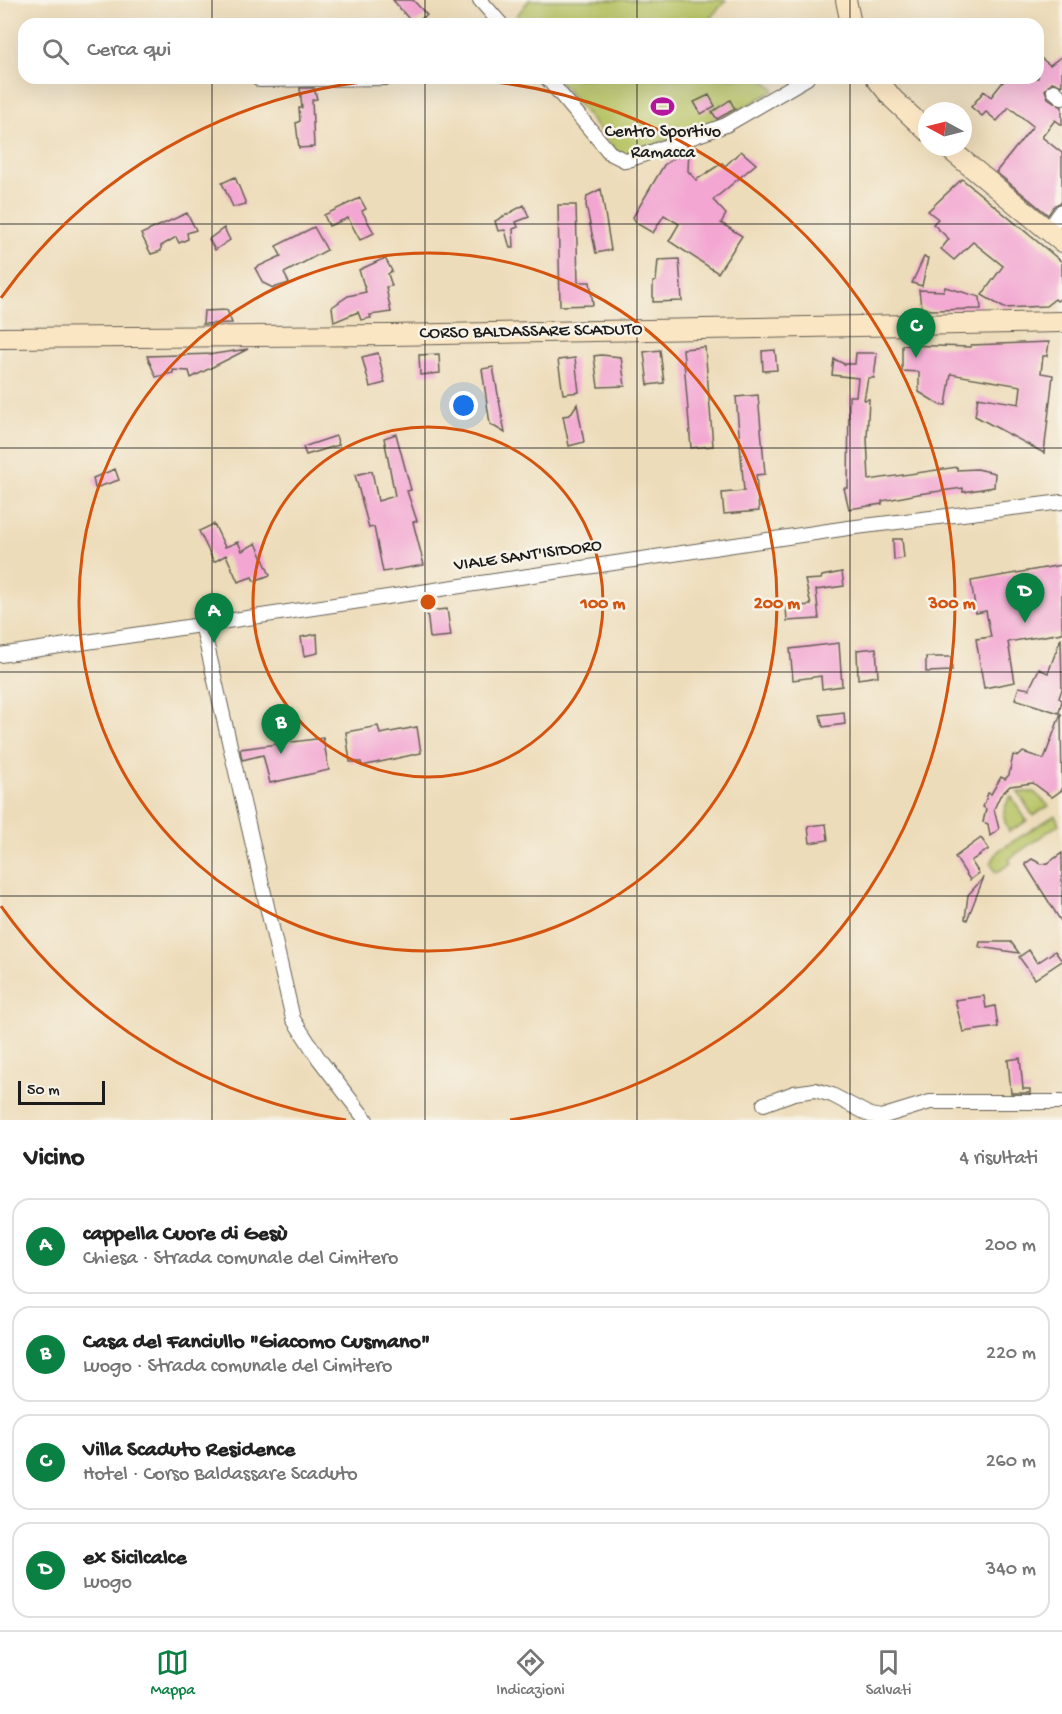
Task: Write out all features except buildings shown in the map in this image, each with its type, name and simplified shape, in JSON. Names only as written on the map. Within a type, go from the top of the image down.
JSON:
[{"type":"street","points":[[480,0],[496,18]]},
{"type":"street","points":[[846,0],[850,18]]},
{"type":"street","points":[[552,84],[610,153],[626,161],[633,161],[726,125],[797,84]]},
{"type":"street","points":[[882,84],[918,121]]},
{"type":"street","points":[[958,156],[1055,236],[1062,211]]},
{"type":"street","name":"CORSO BALDASSARE SCADUTO","points":[[0,339],[391,335],[1062,322]]},
{"type":"street","name":"VIALE SANT'ISIDORO","points":[[0,655],[55,649],[202,624],[849,528],[1062,502]]},
{"type":"street","points":[[202,624],[293,1019],[319,1059],[366,1120]]},
{"type":"street","points":[[764,1104],[794,1093],[815,1090],[832,1095],[870,1116],[881,1117],[930,1102],[1062,1102]]},
{"type":"green space","points":[[529,0],[726,0],[710,18],[515,18]]},
{"type":"green space","name":"Centro Sportivo Ramacca","points":[[562,84],[768,84],[775,90],[718,122],[625,155],[618,153]]},
{"type":"green space","points":[[1018,792],[1034,792],[1049,806],[1033,816]]},
{"type":"green space","points":[[1011,796],[1027,821],[1009,832],[1004,814]]},
{"type":"green space","points":[[1055,815],[1059,824],[1009,859],[1011,863],[996,873],[991,863],[998,851]]},
{"type":"place","name":"Centro Sportivo Ramacca","points":[[663,106]]},
{"type":"place","name":"Villa Scaduto Residence","points":[[916,358]]},
{"type":"place","name":"ex Sicilcalce","points":[[1025,623]]},
{"type":"place","name":"cappella Cuore di Gesù","points":[[214,643]]},
{"type":"place","name":"Casa del Fanciullo \"Giacomo Cusmano\"","points":[[281,754]]}]
